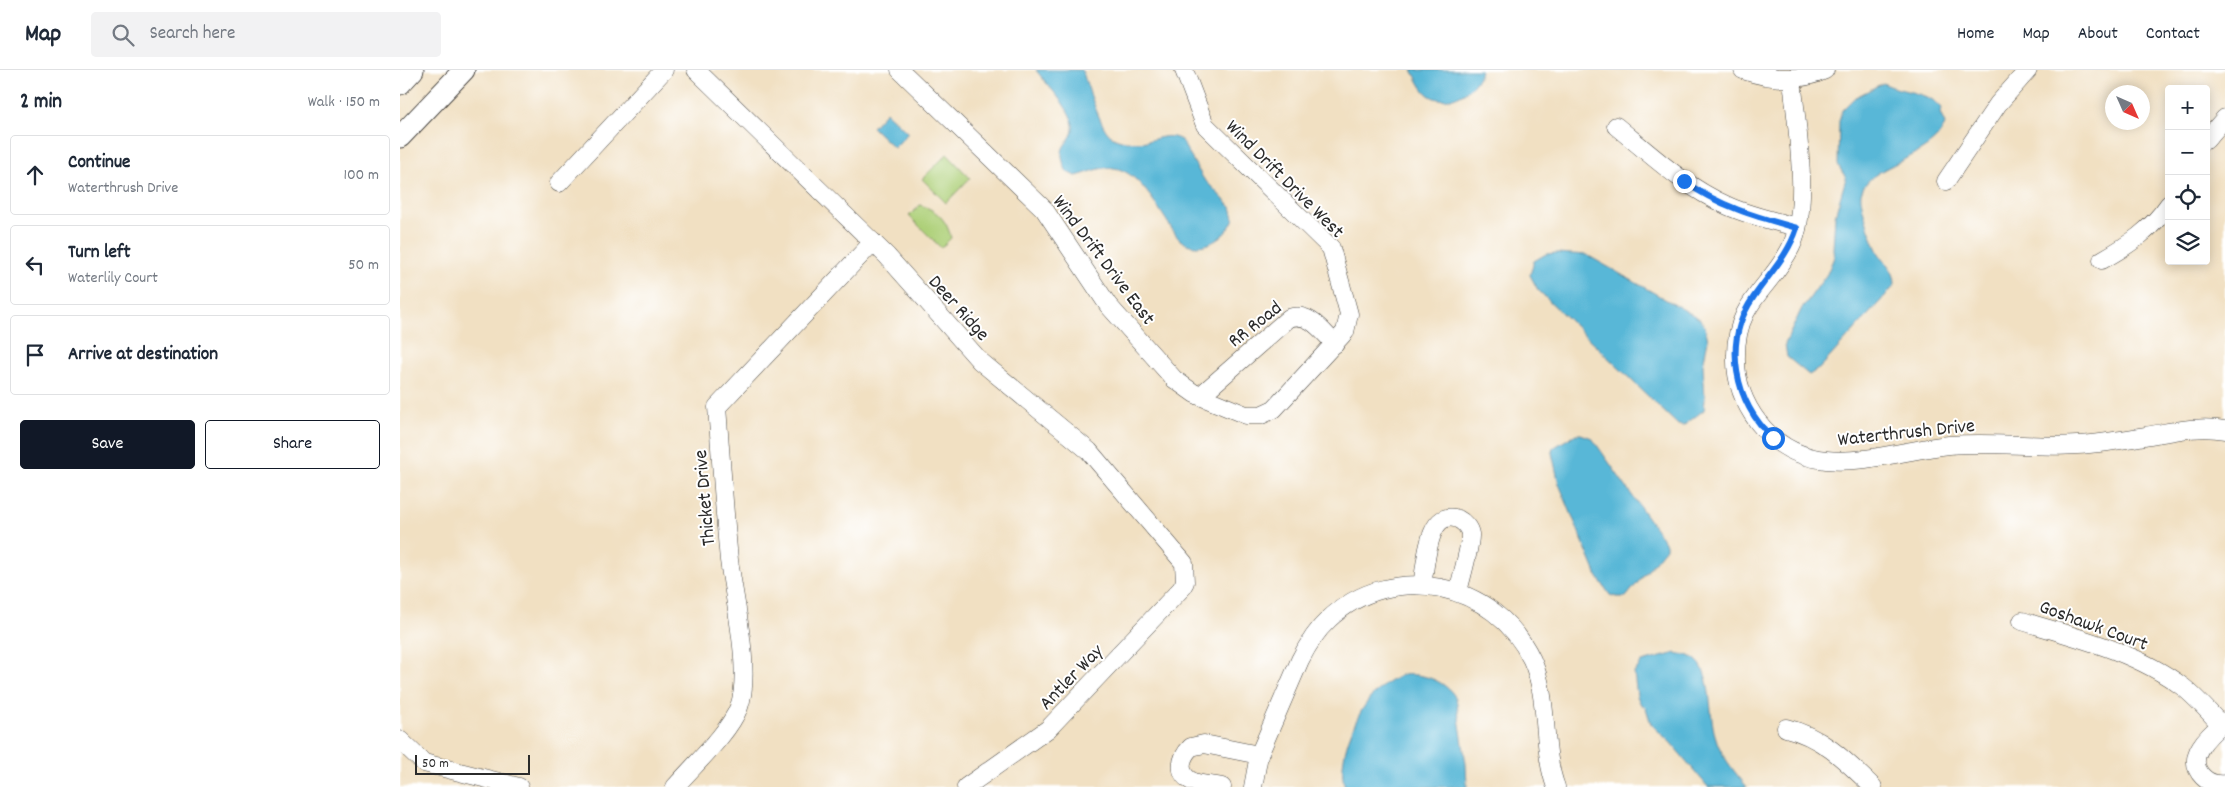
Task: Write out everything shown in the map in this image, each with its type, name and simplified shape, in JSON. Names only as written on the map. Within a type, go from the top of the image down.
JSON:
[{"type":"main road","points":[[400,84],[413,70]]},
{"type":"main road","points":[[400,137],[464,70]]},
{"type":"street","points":[[559,183],[664,70]]},
{"type":"street","name":"Deer Ridge","points":[[696,70],[873,242],[980,361],[1089,451],[1182,560],[1186,575]]},
{"type":"street","name":"Wind Drift Drive East","points":[[900,70],[1044,209],[1108,305],[1170,376],[1188,390],[1246,415],[1253,416],[1268,413],[1335,344]]},
{"type":"street","name":"Wind Drift Drive West","points":[[1184,70],[1205,125],[1331,248],[1349,314],[1345,332],[1335,344]]},
{"type":"street","points":[[1743,70],[1763,76],[1792,78],[1824,70]]},
{"type":"street","points":[[1946,181],[1998,104],[2028,70]]},
{"type":"street","name":"Waterthrush Drive","points":[[1792,78],[1802,194],[1797,228],[1791,246],[1778,268],[1752,300],[1745,313],[1738,333],[1736,354],[1737,376],[1741,390],[1754,416],[1773,438],[1797,453],[1826,460],[1861,460],[1948,445],[2063,446],[2109,442],[2194,428],[2225,430]]},
{"type":"street","points":[[2210,135],[2225,118]]},
{"type":"street","points":[[1616,126],[1677,176],[1715,200],[1749,215],[1797,228]]},
{"type":"street","points":[[2102,260],[2134,241],[2154,223],[2165,209]]},
{"type":"street","name":"Thicket Drive","points":[[675,787],[728,725],[739,707],[742,693],[744,672],[729,559],[717,408],[873,242]]},
{"type":"street","name":"RR Road","points":[[1200,396],[1289,318],[1298,315],[1306,317],[1335,344]]},
{"type":"street","points":[[1422,585],[1435,526],[1440,520],[1456,518],[1464,524],[1470,534],[1458,592]]},
{"type":"street","name":"Antler Way","points":[[966,787],[1048,729],[1181,589],[1186,575]]},
{"type":"street","points":[[1253,787],[1259,756],[1300,660],[1324,623],[1354,600],[1374,591],[1400,585],[1434,585],[1458,592],[1480,602],[1499,615],[1526,648],[1540,682],[1550,767],[1556,787]]},
{"type":"street","name":"Goshawk Court","points":[[2022,621],[2090,641],[2146,665],[2186,689],[2223,723]]},
{"type":"street","points":[[2223,723],[2200,745],[2196,761],[2197,769],[2204,778],[2213,783],[2225,784]]},
{"type":"street","points":[[1786,728],[1803,732],[1828,745],[1873,787]]},
{"type":"street","points":[[400,740],[424,763],[519,787]]},
{"type":"street","points":[[1222,787],[1195,782],[1186,777],[1182,767],[1182,756],[1191,747],[1204,744],[1259,756]]},
{"type":"green space","points":[[947,154],[970,178],[946,203],[922,179]]},
{"type":"green space","points":[[920,205],[936,213],[947,226],[951,238],[941,248],[909,216]]},
{"type":"water","points":[[1036,70],[1082,70],[1105,130],[1113,137],[1133,142],[1168,136],[1181,140],[1203,178],[1231,207],[1234,218],[1225,233],[1211,243],[1195,246],[1187,244],[1179,239],[1142,186],[1124,171],[1104,168],[1076,176],[1067,172],[1062,154],[1065,144],[1073,131],[1071,118],[1063,104]]},
{"type":"water","points":[[1412,70],[1481,70],[1474,84],[1461,95],[1453,98],[1437,99],[1427,93]]},
{"type":"water","points":[[1883,83],[1930,98],[1942,108],[1940,113],[1945,124],[1938,136],[1928,146],[1888,167],[1866,183],[1861,193],[1865,215],[1877,250],[1892,272],[1895,285],[1820,368],[1809,375],[1787,357],[1785,344],[1801,310],[1827,274],[1834,257],[1835,216],[1846,178],[1838,165],[1839,121],[1842,110],[1854,98]]},
{"type":"water","points":[[886,112],[908,133],[894,148],[872,127]]},
{"type":"water","points":[[1546,254],[1587,255],[1700,319],[1705,327],[1708,340],[1703,365],[1704,410],[1683,426],[1678,425],[1538,290],[1530,275],[1534,261]]},
{"type":"water","points":[[1576,434],[1592,438],[1666,544],[1666,548],[1626,597],[1610,595],[1597,576],[1559,484],[1552,453],[1553,448]]},
{"type":"water","points":[[1676,653],[1692,658],[1702,667],[1708,685],[1713,727],[1717,742],[1728,762],[1747,787],[1708,787],[1671,743],[1651,724],[1646,708],[1640,703],[1637,696],[1634,673],[1642,662]]},
{"type":"water","points":[[1401,675],[1424,676],[1432,679],[1445,686],[1456,698],[1466,764],[1467,787],[1345,787],[1343,765],[1345,752],[1359,715],[1375,693],[1385,684]]},
{"type":"route","points":[[1684,181],[1715,200],[1749,215],[1797,228],[1791,246],[1778,268],[1752,300],[1742,319],[1737,340],[1736,369],[1741,390],[1754,416],[1773,438]]}]
